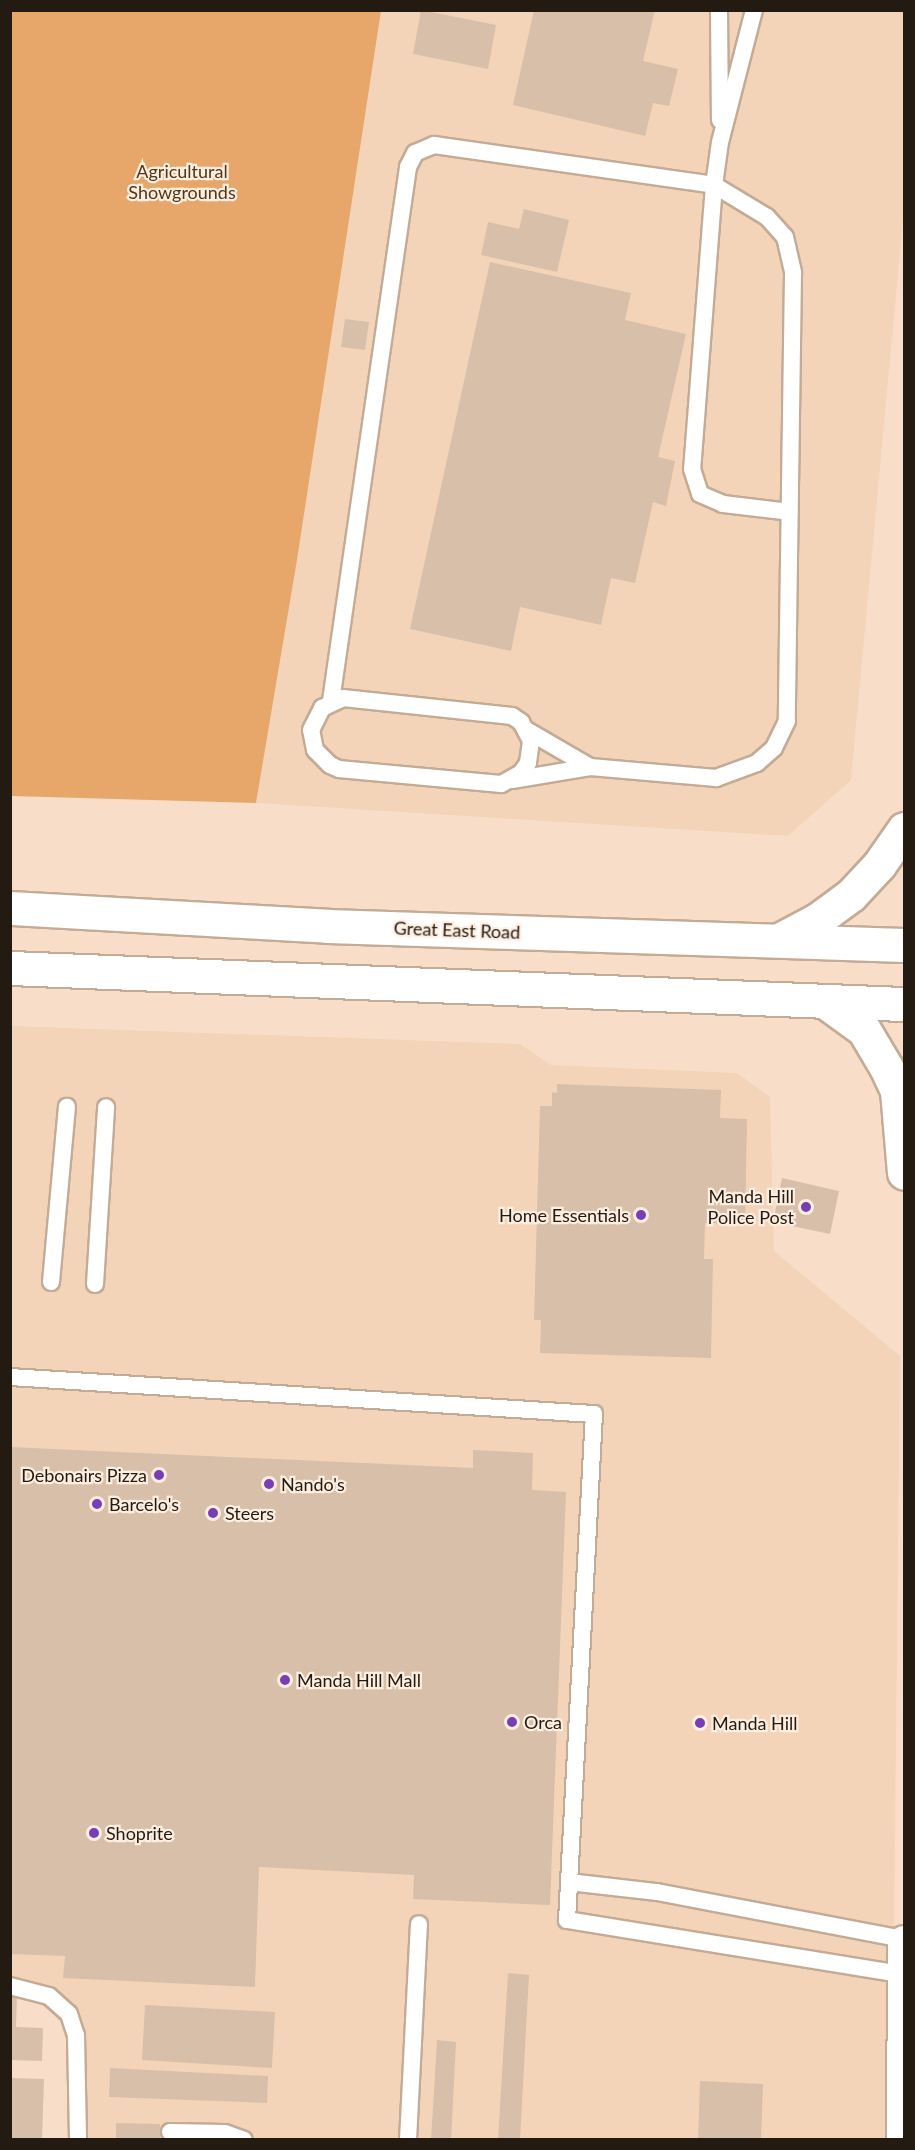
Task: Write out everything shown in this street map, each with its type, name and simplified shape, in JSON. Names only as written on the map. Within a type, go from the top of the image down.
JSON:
[{"type":"main road","points":[[779,940],[816,920],[850,895],[879,865],[904,828]]},
{"type":"main road","name":"Great East Road","points":[[10,908],[328,926],[904,945]]},
{"type":"main road","points":[[14,969],[904,1004]]},
{"type":"main road","points":[[824,1001],[864,1030],[886,1067],[897,1091],[904,1173]]},
{"type":"main road","points":[[903,2139],[904,1952]]},
{"type":"lane","points":[[719,10],[720,142]]},
{"type":"lane","points":[[754,10],[720,142],[714,185],[692,469],[700,494],[723,504],[790,512]]},
{"type":"lane","points":[[331,701],[408,167],[415,153],[435,145],[714,185],[767,217],[785,237],[793,273],[787,721],[774,748],[757,763],[716,777],[590,767],[489,784],[330,765],[315,750],[311,730],[322,708],[331,701],[354,698],[503,713],[521,722],[528,731],[590,767]]},
{"type":"lane","points":[[512,780],[528,763],[531,751],[528,731]]},
{"type":"lane","points":[[51,1282],[67,1107]]},
{"type":"lane","points":[[95,1284],[106,1107]]},
{"type":"lane","points":[[10,1377],[594,1413],[567,1920],[904,1952]]},
{"type":"lane","points":[[569,1881],[657,1892],[904,1952]]},
{"type":"lane","points":[[408,2139],[419,1924]]},
{"type":"lane","points":[[10,1986],[49,1996],[69,2014],[76,2035],[78,2139]]},
{"type":"lane","points":[[170,2132],[225,2133],[244,2139]]},
{"type":"shaded area","points":[[381,11],[904,11],[904,209],[851,780],[788,836],[256,803],[297,560]]},
{"type":"shaded area","points":[[11,1026],[520,1044],[551,1065],[737,1073],[770,1097],[774,1251],[900,1356],[892,2139],[78,2139],[69,2014],[11,1986]]},
{"type":"green space","name":"Agricultural Showgrounds","points":[[11,10],[381,11],[297,560],[256,803],[11,796]]},
{"type":"building","points":[[421,10],[496,25],[488,69],[413,54]]},
{"type":"building","points":[[534,10],[655,10],[643,61],[678,69],[669,106],[653,103],[645,136],[513,105]]},
{"type":"building","points":[[524,209],[569,220],[557,272],[481,255],[488,222],[519,229]]},
{"type":"building","points":[[490,262],[631,293],[625,320],[686,334],[658,457],[675,461],[666,506],[653,502],[635,583],[611,578],[601,625],[520,607],[511,651],[410,629]]},
{"type":"building","points":[[345,319],[369,322],[365,350],[341,347]]},
{"type":"building","name":"Home Essentials","points":[[557,1084],[721,1090],[720,1118],[747,1119],[745,1224],[705,1223],[704,1259],[713,1259],[711,1358],[540,1353],[541,1320],[534,1320],[540,1106],[552,1106],[552,1092],[557,1093]]},
{"type":"building","name":"Manda Hill Police Post","points":[[782,1178],[839,1191],[830,1234],[773,1222]]},
{"type":"building","name":"Manda Hill Mall","points":[[10,1447],[473,1468],[473,1450],[533,1453],[532,1490],[566,1492],[550,1905],[413,1899],[414,1875],[259,1867],[255,1987],[63,1978],[65,1956],[10,1954]]},
{"type":"building","points":[[508,1973],[529,1975],[520,2140],[498,2140]]},
{"type":"building","points":[[10,1994],[17,1994],[16,2027],[43,2028],[42,2061],[10,2060]]},
{"type":"building","points":[[145,2005],[275,2012],[272,2068],[142,2060]]},
{"type":"building","points":[[437,2040],[456,2042],[451,2140],[431,2140]]},
{"type":"building","points":[[110,2068],[268,2076],[267,2103],[109,2097]]},
{"type":"building","points":[[10,2078],[44,2079],[42,2140],[10,2140]]},
{"type":"building","points":[[700,2081],[763,2084],[761,2140],[698,2140]]},
{"type":"building","points":[[116,2123],[160,2124],[160,2140],[116,2140]]},
{"type":"place","name":"Manda Hill Police Post","points":[[806,1207]]},
{"type":"place","name":"Home Essentials","points":[[641,1215]]},
{"type":"place","name":"Debonairs Pizza","points":[[159,1475]]},
{"type":"place","name":"Nando's","points":[[269,1484]]},
{"type":"place","name":"Barcelo's","points":[[97,1504]]},
{"type":"place","name":"Steers","points":[[213,1513]]},
{"type":"place","name":"Manda Hill Mall","points":[[285,1680]]},
{"type":"place","name":"Orca","points":[[512,1722]]},
{"type":"place","name":"Manda Hill","points":[[700,1723]]},
{"type":"place","name":"Shoprite","points":[[94,1833]]}]
